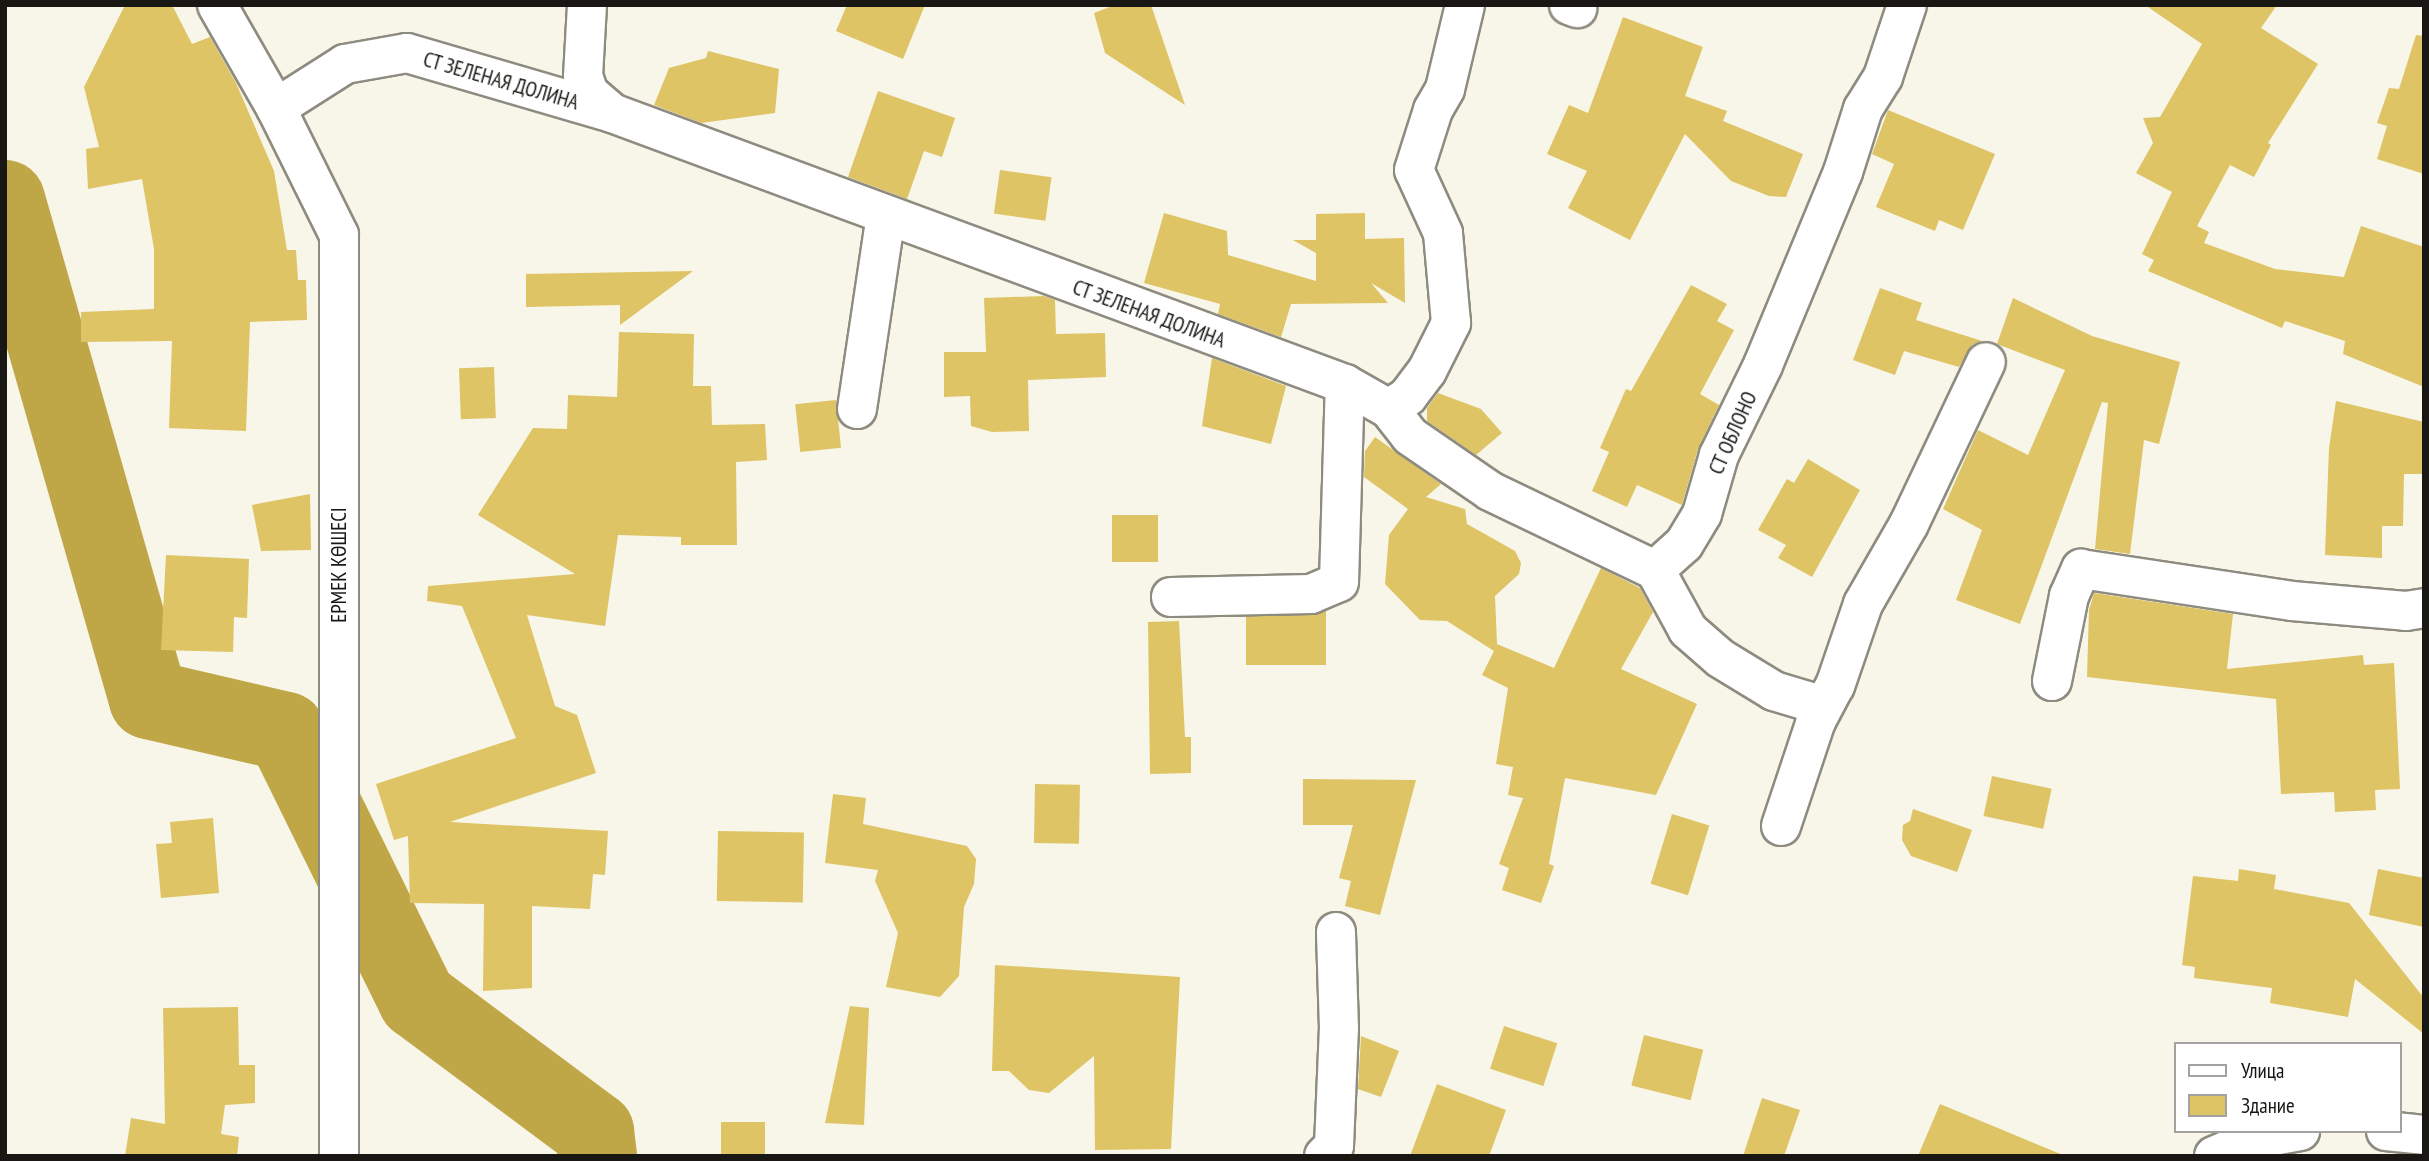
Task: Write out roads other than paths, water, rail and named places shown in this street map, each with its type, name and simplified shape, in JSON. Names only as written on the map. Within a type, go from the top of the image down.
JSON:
[{"type":"street","name":"ЕРМЕК КӨШЕСІ","points":[[217,5],[276,108],[339,235],[339,1156]]},
{"type":"street","name":"СТ ЗЕЛЕНАЯ ДОЛИНА","points":[[587,5],[583,76],[589,93],[612,113]]},
{"type":"street","points":[[1389,409],[1408,396],[1427,371],[1451,323],[1443,233],[1414,170],[1433,110],[1445,89],[1465,5]]},
{"type":"street","name":"СТ ОБЛОНО","points":[[1655,570],[1684,544],[1702,514],[1719,455],[1763,365],[1843,172],[1863,109],[1883,77],[1907,5]]},
{"type":"street","name":"СТ ЗЕЛЕНАЯ ДОЛИНА","points":[[276,108],[345,64],[407,53],[612,113],[1345,384],[1389,409],[1410,436],[1490,491],[1655,570]]},
{"type":"street","points":[[857,409],[886,216]]},
{"type":"street","points":[[1780,825],[1822,700],[1863,604],[1909,524],[1986,362]]},
{"type":"street","points":[[1171,597],[1311,594],[1339,582],[1345,384]]},
{"type":"street","points":[[2052,681],[2069,596],[2081,569],[2292,601],[2406,611],[2424,608]]},
{"type":"street","points":[[1655,570],[1688,630],[1720,658],[1774,691],[1822,700]]},
{"type":"street","points":[[1324,1156],[1334,1146],[1339,1029],[1336,932]]},
{"type":"street","points":[[2214,1156],[2251,1140],[2289,1133]]},
{"type":"street","points":[[2401,1133],[2424,1135]]},
{"type":"waterway","points":[[5,199],[148,699],[285,731],[417,999],[594,1131],[597,1156]]}]
